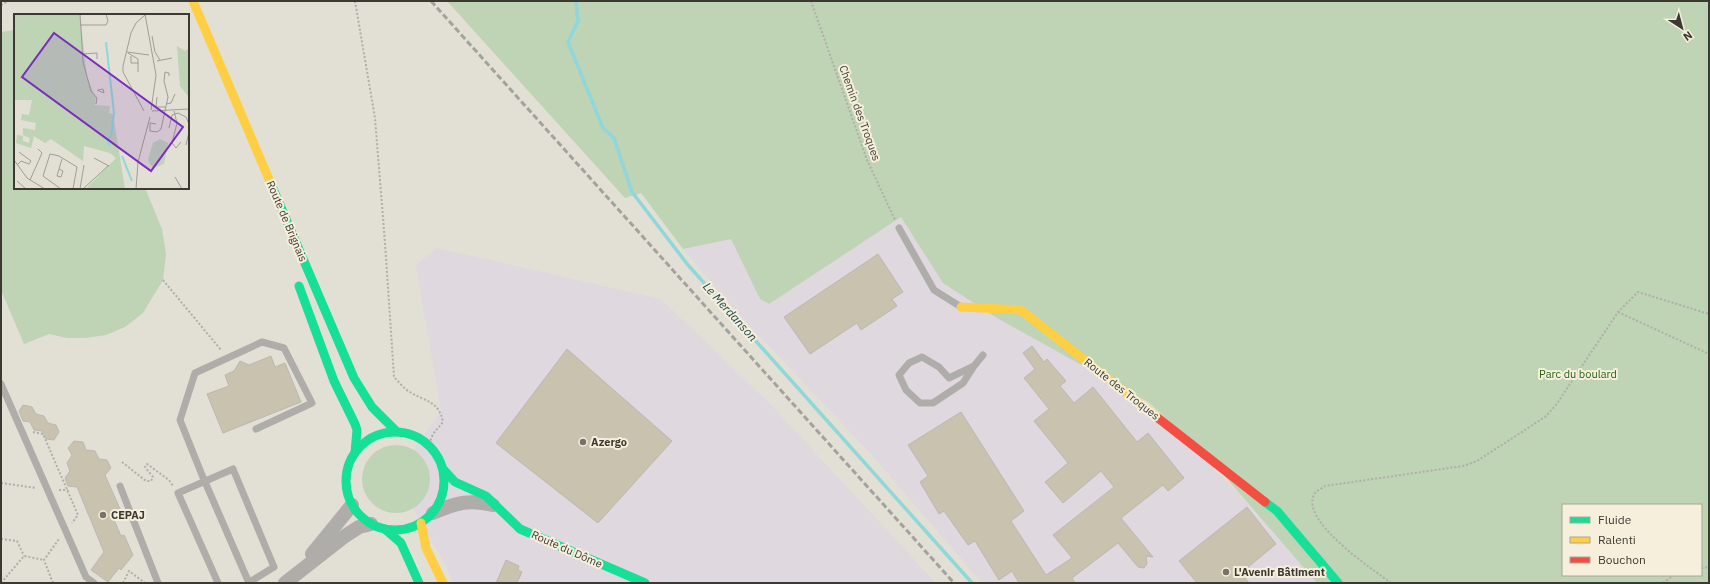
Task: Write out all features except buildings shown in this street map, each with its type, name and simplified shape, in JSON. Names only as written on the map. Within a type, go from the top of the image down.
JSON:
[{"type":"main road","name":"Route de Brignais","points":[[193,1],[354,378],[369,407],[378,417],[396,431]]},
{"type":"main road","name":"Route de Brignais","points":[[295,277],[334,381],[355,424],[356,435],[354,454]]},
{"type":"main road","name":"Route des Troques","points":[[961,307],[1021,310],[1276,511],[1335,582]]},
{"type":"main road","points":[[396,431],[416,435],[429,444],[439,456],[444,470],[445,486],[441,500],[433,513],[421,523],[410,528],[398,530],[385,529],[371,524],[360,516],[352,505],[346,489],[346,473],[354,454],[362,445],[373,436],[396,431]]},
{"type":"main road","name":"Route du Dôme","points":[[444,470],[455,482],[486,496],[520,529],[645,583]]},
{"type":"main road","points":[[421,523],[426,548],[443,583]]},
{"type":"main road","points":[[385,529],[401,543],[419,583]]},
{"type":"street","points":[[433,513],[452,504],[483,502],[495,506]]},
{"type":"street","points":[[290,579],[352,505]]},
{"type":"street","points":[[290,579],[345,536],[359,527],[371,524]]},
{"type":"lane","name":"Route des Troques","points":[[899,228],[934,290],[961,307]]},
{"type":"lane","points":[[218,583],[178,493],[205,481],[233,469],[274,567],[249,583],[205,481],[180,420],[195,373],[262,342],[284,348],[312,403],[256,429]]},
{"type":"lane","points":[[974,366],[949,378],[939,367],[922,357],[909,363],[899,374],[906,390],[920,403],[933,403],[963,383],[974,366],[983,356]]},
{"type":"lane","points":[[1,384],[86,577],[94,583]]},
{"type":"lane","points":[[120,486],[158,583]]},
{"type":"path","points":[[1,5],[9,1]]},
{"type":"path","points":[[355,1],[374,118],[386,242],[394,377],[409,392],[431,402],[442,412],[443,422],[433,434],[429,444]]},
{"type":"path","name":"Chemin des Troques","points":[[811,1],[867,160],[899,228]]},
{"type":"path","points":[[163,280],[227,358]]},
{"type":"path","points":[[1391,583],[1346,551],[1326,529],[1315,513],[1312,502],[1315,493],[1326,486],[1446,469],[1477,461],[1545,417],[1556,405],[1618,312],[1638,292],[1709,314]]},
{"type":"path","points":[[1618,312],[1709,354]]},
{"type":"path","points":[[122,462],[146,481],[151,481],[153,477],[145,468],[147,464],[152,466],[169,480],[178,493]]},
{"type":"path","points":[[1,483],[68,490]]},
{"type":"path","points":[[1,539],[17,541],[24,556]]},
{"type":"path","points":[[24,556],[44,560]]},
{"type":"path","points":[[1,583],[24,556]]},
{"type":"path","points":[[123,583],[129,571],[145,583]]},
{"type":"path","points":[[1663,583],[1673,576]]},
{"type":"shaded area","points":[[901,217],[943,283],[1017,294],[1183,437],[1245,500],[1319,583],[982,583],[870,453],[736,311],[683,249],[731,239],[760,299],[769,304]]},
{"type":"shaded area","points":[[437,248],[661,299],[771,405],[936,583],[453,583],[446,565],[394,476],[441,412],[416,265]]},
{"type":"green space","name":"Parc du boulard","points":[[447,1],[1709,1],[1709,583],[1317,583],[1203,451],[1148,402],[997,318],[943,283],[901,217],[769,304],[760,299],[731,239],[683,249],[641,193],[625,198]]},
{"type":"green space","points":[[14,30],[14,189],[145,189],[162,229],[166,254],[163,280],[143,313],[125,327],[106,335],[85,338],[67,338],[49,334],[24,344],[1,290],[1,32]]},
{"type":"green space","points":[[389,445],[403,445],[415,450],[425,460],[430,472],[430,486],[425,498],[415,508],[403,513],[389,513],[377,508],[367,498],[362,486],[362,472],[367,460],[377,450]]},
{"type":"waterway","name":"Le Merdanson","points":[[576,1],[578,21],[568,42],[603,128],[614,138],[632,192],[688,265],[972,583]]},
{"type":"railway","points":[[431,1],[954,583]]},
{"type":"traffic: fast","points":[[271,184],[354,378],[372,407],[396,431]]},
{"type":"traffic: fast","points":[[299,286],[334,381],[355,424],[357,430],[355,453]]},
{"type":"traffic: fast","points":[[395,432],[414,435],[430,446],[441,462],[444,481],[441,500],[430,516],[414,527],[395,530],[376,527],[360,516],[349,500],[346,481],[349,462],[360,446],[376,435],[395,432]]},
{"type":"traffic: fast","points":[[444,470],[455,482],[486,496],[520,529],[645,583]]},
{"type":"traffic: fast","points":[[1265,502],[1277,511],[1338,583]]},
{"type":"traffic: fast","points":[[385,529],[401,543],[419,583]]},
{"type":"traffic: slow","points":[[193,1],[271,184]]},
{"type":"traffic: slow","points":[[961,307],[1021,310],[1158,418]]},
{"type":"traffic: slow","points":[[421,523],[426,548],[443,583]]},
{"type":"traffic: jam","points":[[1158,418],[1265,502]]},
{"type":"place","name":"Azergo","points":[[583,442]]},
{"type":"place","name":"CEPAJ","points":[[103,515]]},
{"type":"place","name":"L'Avenir Bâtiment","points":[[1226,572]]}]
